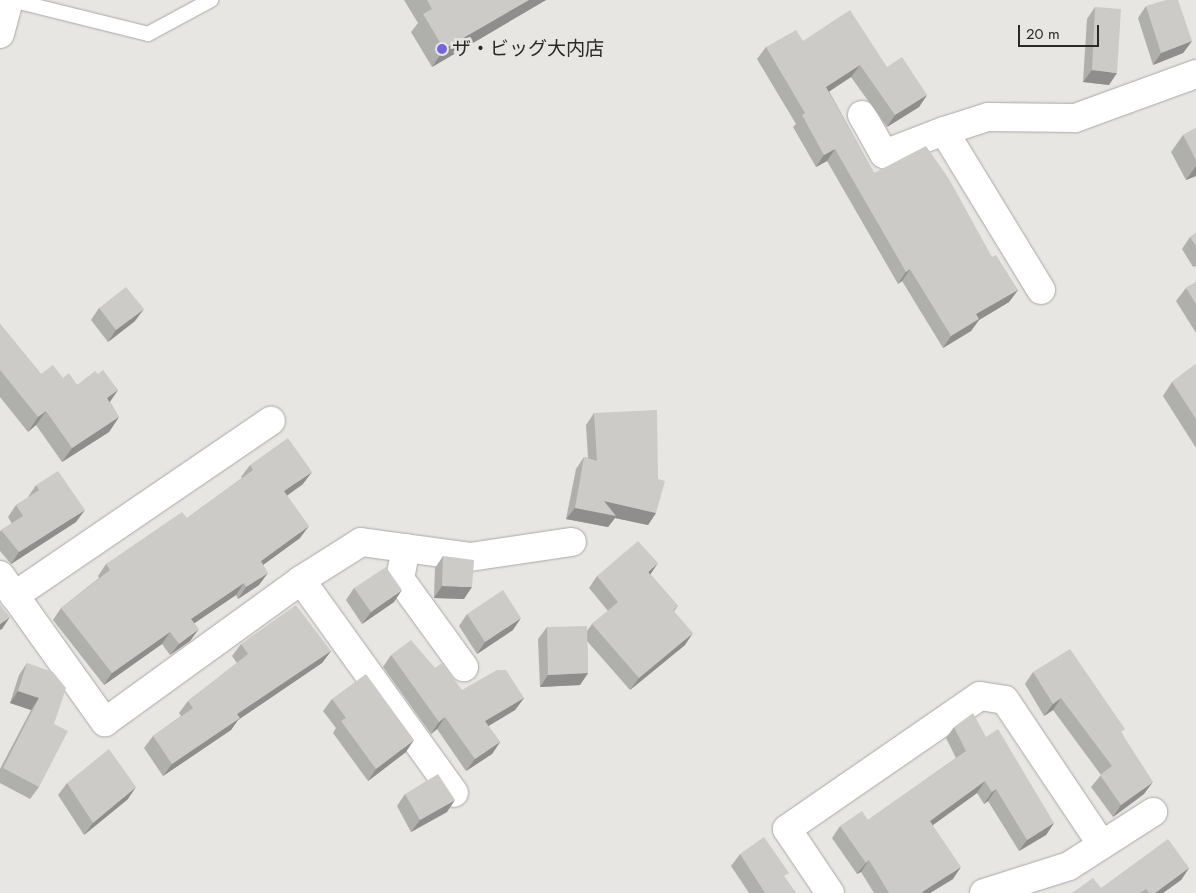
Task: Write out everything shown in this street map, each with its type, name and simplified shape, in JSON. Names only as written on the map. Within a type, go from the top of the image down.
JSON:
[{"type":"main road","points":[[0,34],[10,0]]},
{"type":"main road","points":[[862,115],[884,154],[944,131],[988,117],[1075,118],[1196,74]]},
{"type":"main road","points":[[944,131],[1041,290]]},
{"type":"main road","points":[[271,420],[7,585],[105,722],[302,580],[361,542],[470,557],[572,542]]},
{"type":"main road","points":[[406,548],[400,579],[464,667]]},
{"type":"main road","points":[[302,580],[454,793]]},
{"type":"main road","points":[[830,893],[787,829],[980,696],[1005,700],[1102,845]]},
{"type":"main road","points":[[984,893],[1069,866],[1153,812]]},
{"type":"lane","points":[[10,0],[148,34],[211,0]]},
{"type":"building","points":[[427,0],[529,0],[444,49],[423,14],[432,9]]},
{"type":"building","points":[[1166,0],[1178,0],[1192,41],[1161,53],[1146,6]]},
{"type":"building","points":[[1095,7],[1121,9],[1117,73],[1092,70]]},
{"type":"building","points":[[850,10],[887,67],[902,57],[927,95],[895,115],[860,65],[826,87],[874,173],[926,146],[949,179],[992,257],[996,255],[1018,290],[976,314],[979,319],[951,336],[910,269],[906,272],[835,149],[824,155],[802,115],[805,113],[766,47],[796,30],[803,41]]},
{"type":"building","points":[[1196,128],[1196,160],[1183,135]]},
{"type":"building","points":[[1196,233],[1196,246],[1190,237]]},
{"type":"building","points":[[1196,282],[1196,304],[1186,288]]},
{"type":"building","points":[[126,287],[144,309],[116,330],[99,308]]},
{"type":"building","points":[[0,324],[41,374],[53,365],[63,378],[69,373],[77,385],[95,371],[98,374],[103,370],[118,390],[107,398],[119,417],[72,448],[46,411],[38,417],[0,370]]},
{"type":"building","points":[[1196,364],[1196,419],[1172,382]]},
{"type":"building","points":[[657,410],[658,479],[665,481],[656,513],[604,501],[616,516],[575,508],[584,457],[597,461],[594,413]]},
{"type":"building","points":[[288,438],[312,472],[284,491],[309,526],[261,561],[268,573],[246,587],[244,583],[191,619],[199,629],[179,644],[170,632],[112,673],[61,608],[110,570],[106,564],[182,512],[187,518],[253,470],[250,465]]},
{"type":"building","points":[[58,471],[85,510],[19,552],[1,530],[23,516],[16,505],[39,490],[36,485]]},
{"type":"building","points":[[638,541],[658,563],[648,572],[678,606],[673,610],[693,633],[639,678],[592,624],[618,602],[597,576]]},
{"type":"building","points":[[443,556],[474,560],[472,587],[442,586]]},
{"type":"building","points":[[386,567],[402,590],[371,612],[354,588]]},
{"type":"building","points":[[503,590],[521,618],[485,642],[467,614]]},
{"type":"building","points":[[0,605],[10,617],[0,624]]},
{"type":"building","points":[[296,605],[331,651],[237,714],[240,718],[172,764],[153,736],[193,708],[188,701],[248,654],[241,644]]},
{"type":"building","points":[[587,626],[588,673],[548,675],[547,627]]},
{"type":"building","points":[[411,640],[435,668],[442,663],[462,690],[497,670],[506,670],[524,698],[485,721],[500,742],[475,759],[445,717],[439,722],[391,655]]},
{"type":"building","points":[[1070,649],[1125,729],[1121,732],[1153,782],[1121,805],[1100,775],[1112,766],[1061,698],[1053,704],[1033,672]]},
{"type":"building","points":[[27,663],[53,672],[66,688],[54,724],[68,731],[39,787],[3,768],[39,698],[18,691]]},
{"type":"building","points":[[366,674],[414,740],[376,769],[341,721],[346,718],[332,699]]},
{"type":"building","points":[[973,713],[986,737],[998,729],[1054,823],[1027,840],[996,789],[992,792],[985,781],[930,821],[961,867],[923,893],[889,893],[869,860],[866,863],[840,826],[862,811],[868,820],[966,751],[954,727]]},
{"type":"building","points":[[109,749],[136,787],[93,823],[67,783]]},
{"type":"building","points":[[438,774],[455,800],[420,820],[405,794]]},
{"type":"building","points":[[764,837],[789,873],[784,876],[796,893],[765,893],[740,854]]},
{"type":"building","points":[[1168,839],[1189,868],[1155,893],[1149,893],[1146,889],[1140,893],[1072,893],[1093,878],[1101,888]]},
{"type":"place","name":"ザ・ビッグ大内店","points":[[442,49]]}]
